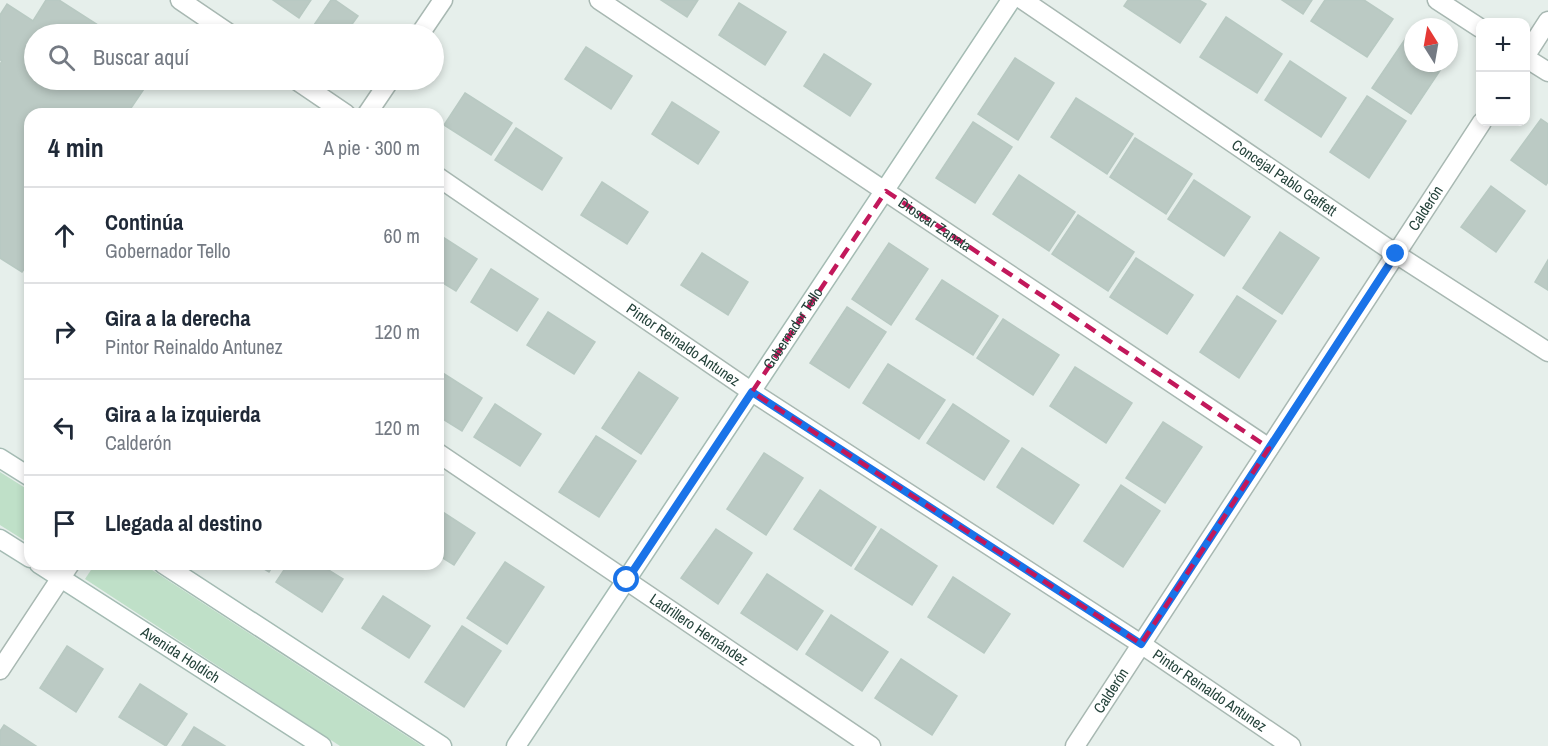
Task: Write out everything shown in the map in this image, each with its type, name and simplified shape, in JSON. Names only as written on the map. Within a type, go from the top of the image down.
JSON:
[{"type":"street","points":[[180,0],[215,24]]},
{"type":"street","points":[[427,24],[443,0]]},
{"type":"street","name":"Dioscar Zapata","points":[[599,0],[1269,448]]},
{"type":"street","name":"Gobernador Tello","points":[[516,746],[1011,0]]},
{"type":"street","name":"Concejal Pablo Gaffett","points":[[1023,0],[1396,254],[1548,352]]},
{"type":"street","points":[[1437,0],[1476,25]]},
{"type":"street","points":[[1530,50],[1548,21]]},
{"type":"street","points":[[1530,60],[1548,72]]},
{"type":"street","points":[[311,90],[337,108]]},
{"type":"street","points":[[371,108],[383,90]]},
{"type":"street","name":"Calderón","points":[[1075,746],[1479,126]]},
{"type":"street","name":"Pintor Reinaldo Antunez","points":[[444,181],[752,392],[1141,644],[1291,746]]},
{"type":"street","name":"Ladrillero Hernández","points":[[444,457],[871,746]]},
{"type":"street","points":[[0,458],[24,473]]},
{"type":"street","points":[[0,539],[24,554]]},
{"type":"street","points":[[172,570],[442,746]]},
{"type":"street","points":[[0,670],[65,571]]},
{"type":"street","name":"Avenida Holdich","points":[[65,571],[322,746]]},
{"type":"highlighted area","points":[[886,191],[1269,448],[1141,644],[752,392]]},
{"type":"green space","points":[[0,472],[24,487],[24,540],[0,525]]},
{"type":"green space","points":[[91,570],[152,570],[422,746],[340,746],[85,579]]},
{"type":"building","points":[[46,0],[59,0],[96,24],[24,24],[24,90],[143,90],[131,108],[24,108],[24,269],[22,272],[0,258],[0,64],[2,61],[0,60],[0,15],[7,4],[33,21]]},
{"type":"building","points":[[273,0],[311,0],[299,18]]},
{"type":"building","points":[[331,0],[335,0],[358,16],[352,24],[315,24]]},
{"type":"building","points":[[661,0],[698,0],[687,17]]},
{"type":"building","points":[[1128,0],[1199,0],[1206,4],[1180,43],[1124,6]]},
{"type":"building","points":[[1282,0],[1312,0],[1303,14]]},
{"type":"building","points":[[1325,0],[1364,0],[1393,19],[1367,57],[1311,21]]},
{"type":"building","points":[[739,3],[786,32],[765,65],[719,35]]},
{"type":"building","points":[[1226,17],[1282,54],[1257,93],[1200,57]]},
{"type":"building","points":[[1404,41],[1404,72],[1439,72],[1411,114],[1372,88]]},
{"type":"building","points":[[586,47],[632,76],[611,109],[565,79]]},
{"type":"building","points":[[824,54],[871,84],[850,116],[804,86]]},
{"type":"building","points":[[1015,58],[1054,83],[1018,140],[978,114]]},
{"type":"building","points":[[1290,61],[1346,98],[1321,137],[1265,100]]},
{"type":"building","points":[[465,93],[512,123],[491,155],[444,125]]},
{"type":"building","points":[[1367,96],[1406,121],[1369,178],[1330,152]]},
{"type":"building","points":[[1076,98],[1133,134],[1107,174],[1051,137]]},
{"type":"building","points":[[672,102],[719,132],[698,164],[652,134]]},
{"type":"building","points":[[1541,119],[1548,124],[1548,182],[1546,185],[1511,160]]},
{"type":"building","points":[[973,122],[1012,147],[975,203],[936,178]]},
{"type":"building","points":[[516,128],[562,158],[542,190],[495,160]]},
{"type":"building","points":[[1135,138],[1192,174],[1166,214],[1110,177]]},
{"type":"building","points":[[1019,175],[1075,212],[1049,251],[993,214]]},
{"type":"building","points":[[1194,180],[1250,217],[1224,256],[1168,219]]},
{"type":"building","points":[[602,182],[648,212],[627,244],[581,215]]},
{"type":"building","points":[[1491,186],[1525,211],[1496,252],[1461,227]]},
{"type":"building","points":[[1078,215],[1134,252],[1108,291],[1052,254]]},
{"type":"building","points":[[1280,232],[1319,258],[1282,314],[1243,288]]},
{"type":"building","points":[[444,238],[477,259],[456,291],[444,284]]},
{"type":"building","points":[[889,243],[928,269],[891,325],[852,299]]},
{"type":"building","points":[[702,253],[748,282],[728,315],[681,285]]},
{"type":"building","points":[[1136,258],[1193,295],[1167,334],[1110,297]]},
{"type":"building","points":[[1548,260],[1548,290],[1535,282]]},
{"type":"building","points":[[491,269],[538,299],[517,331],[471,302]]},
{"type":"building","points":[[942,280],[998,316],[973,355],[916,319]]},
{"type":"building","points":[[1237,296],[1276,321],[1239,378],[1200,352]]},
{"type":"building","points":[[847,307],[886,332],[849,388],[810,363]]},
{"type":"building","points":[[548,312],[595,342],[574,374],[527,345]]},
{"type":"building","points":[[1003,319],[1059,355],[1033,395],[977,358]]},
{"type":"building","points":[[888,364],[945,400],[919,439],[863,403]]},
{"type":"building","points":[[1075,367],[1132,403],[1106,443],[1050,406]]},
{"type":"building","points":[[639,372],[678,398],[641,454],[602,428]]},
{"type":"building","points":[[444,374],[482,398],[462,431],[444,420]]},
{"type":"building","points":[[495,404],[541,434],[520,466],[474,437]]},
{"type":"building","points":[[953,404],[1009,441],[984,480],[927,443]]},
{"type":"building","points":[[1163,422],[1202,447],[1165,503],[1126,478]]},
{"type":"building","points":[[596,436],[636,461],[599,517],[559,492]]},
{"type":"building","points":[[1022,448],[1079,485],[1053,524],[997,487]]},
{"type":"building","points":[[764,453],[803,478],[766,535],[727,509]]},
{"type":"building","points":[[1121,485],[1160,511],[1123,567],[1084,541]]},
{"type":"building","points":[[820,490],[876,527],[851,566],[794,529]]},
{"type":"building","points":[[444,513],[475,533],[454,565],[444,559]]},
{"type":"building","points":[[716,529],[752,553],[718,604],[681,578]]},
{"type":"building","points":[[881,529],[937,566],[912,605],[855,569]]},
{"type":"building","points":[[505,562],[544,587],[507,644],[467,618]]},
{"type":"building","points":[[284,570],[329,570],[343,579],[322,612],[276,582]]},
{"type":"building","points":[[767,574],[823,611],[797,650],[741,613]]},
{"type":"building","points":[[953,577],[1010,614],[984,653],[928,617]]},
{"type":"building","points":[[383,596],[430,626],[409,658],[362,628]]},
{"type":"building","points":[[831,615],[888,652],[862,691],[806,654]]},
{"type":"building","points":[[462,626],[501,651],[464,707],[425,682]]},
{"type":"building","points":[[67,646],[103,669],[76,712],[40,688]]},
{"type":"building","points":[[901,659],[957,696],[932,735],[875,698]]},
{"type":"building","points":[[140,684],[187,714],[166,746],[119,717]]},
{"type":"building","points":[[4,725],[36,746],[0,746],[0,731]]},
{"type":"building","points":[[194,727],[225,746],[182,746]]},
{"type":"route","points":[[627,580],[752,392],[1141,644],[1396,254]]}]
